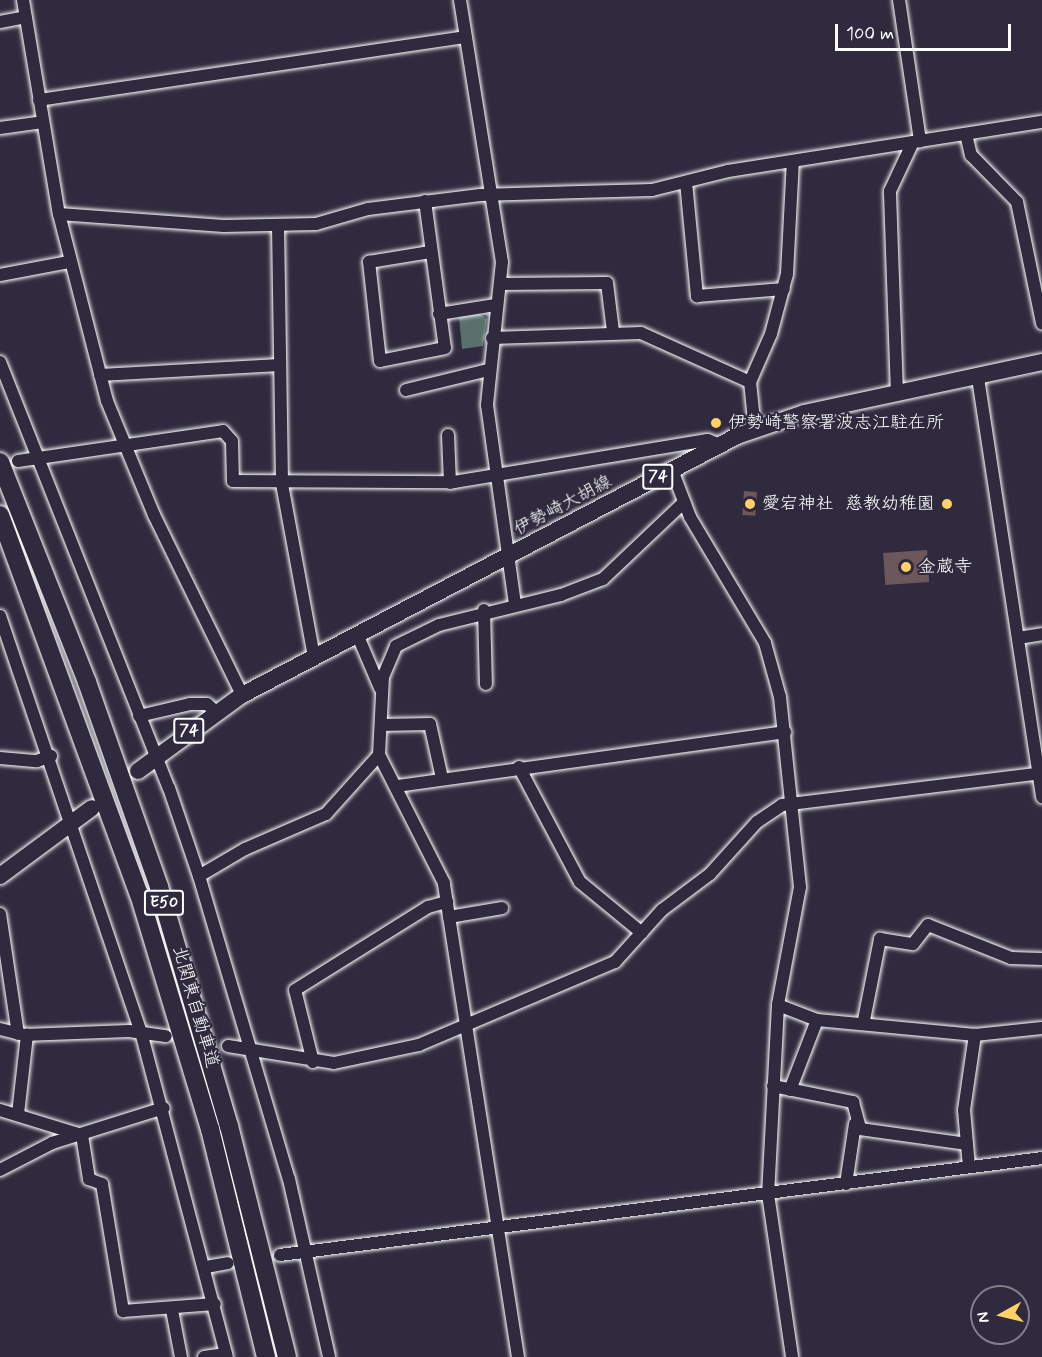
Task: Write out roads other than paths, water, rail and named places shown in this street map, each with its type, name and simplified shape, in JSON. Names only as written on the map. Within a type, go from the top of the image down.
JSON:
[{"type":"highway","name":"北関東自動車道","points":[[9,462],[159,887],[229,1126],[287,1357]]},
{"type":"highway","name":"北関東自動車道","points":[[0,515],[140,894],[210,1129],[266,1357]]},
{"type":"main road","name":"伊勢崎大胡線","points":[[138,771],[242,695],[720,445],[804,413],[978,378],[1042,362]]},
{"type":"main road","points":[[0,876],[92,808]]},
{"type":"street","points":[[23,0],[59,214],[69,262],[100,375],[124,446],[242,695]]},
{"type":"street","points":[[460,0],[502,262],[488,370],[493,476],[512,555],[515,604]]},
{"type":"street","points":[[897,394],[890,191],[916,142],[898,0]]},
{"type":"street","points":[[0,22],[26,17]]},
{"type":"street","points":[[39,100],[465,38]]},
{"type":"street","points":[[0,128],[43,122]]},
{"type":"street","points":[[59,214],[278,226],[323,223],[368,209],[425,201],[490,195],[652,190],[793,161],[1042,122]]},
{"type":"street","points":[[966,134],[971,155],[1017,202],[1042,323]]},
{"type":"street","points":[[755,430],[750,382],[784,289],[793,161]]},
{"type":"street","points":[[686,182],[697,296],[784,289]]},
{"type":"street","points":[[425,201],[430,252],[445,348],[380,361],[369,262],[430,252]]},
{"type":"street","points":[[278,226],[282,484],[314,657]]},
{"type":"street","points":[[0,274],[69,262]]},
{"type":"street","points":[[500,284],[607,283],[613,331]]},
{"type":"street","points":[[439,314],[495,305]]},
{"type":"street","points":[[492,338],[613,331],[655,336],[750,382]]},
{"type":"street","points":[[0,362],[35,458],[156,756],[199,876],[253,1052],[306,1253],[328,1357]]},
{"type":"street","points":[[100,375],[279,364]]},
{"type":"street","points":[[406,390],[488,370]]},
{"type":"street","points":[[978,378],[1042,797]]},
{"type":"street","points":[[9,462],[225,432],[232,441],[231,479],[282,484],[450,483],[708,440],[720,445]]},
{"type":"street","points":[[448,435],[450,483]]},
{"type":"street","points":[[672,470],[684,502],[765,643],[784,732],[794,803],[799,909],[778,1005],[768,1194],[792,1357]]},
{"type":"street","points":[[518,1357],[501,1228],[447,902],[437,862],[379,755],[385,666],[396,646],[484,610],[515,604],[603,579],[684,502]]},
{"type":"street","points":[[484,610],[486,684]]},
{"type":"street","points":[[0,616],[51,756],[164,1108],[227,1355],[204,1357]]},
{"type":"street","points":[[357,634],[382,694]]},
{"type":"street","points":[[1018,638],[1042,634]]},
{"type":"street","points":[[139,716],[190,704],[207,704],[216,712]]},
{"type":"street","points":[[381,725],[430,724],[442,778]]},
{"type":"street","points":[[397,786],[519,767],[784,732]]},
{"type":"street","points":[[199,876],[246,849],[326,814],[379,755]]},
{"type":"street","points":[[0,758],[37,761],[51,756]]},
{"type":"street","points":[[519,767],[580,882],[642,933]]},
{"type":"street","points":[[228,1046],[313,1062],[388,1054],[602,970],[642,933],[662,910],[710,874],[769,812],[794,803],[1040,773]]},
{"type":"street","points":[[313,1062],[295,990],[428,907],[447,902]]},
{"type":"street","points":[[449,917],[502,908]]},
{"type":"street","points":[[0,914],[22,1034],[18,1114]]},
{"type":"street","points":[[864,1020],[880,939],[913,944],[928,925],[1011,958],[1042,959]]},
{"type":"street","points":[[778,1005],[817,1020],[864,1020],[975,1035],[1042,1028]]},
{"type":"street","points":[[790,1090],[817,1020]]},
{"type":"street","points":[[0,1029],[22,1034],[141,1032],[166,1036]]},
{"type":"street","points":[[969,1167],[964,1110],[975,1035]]},
{"type":"street","points":[[773,1086],[853,1102],[855,1124],[846,1184]]},
{"type":"street","points":[[0,1170],[52,1143],[164,1108]]},
{"type":"street","points":[[0,1110],[82,1135]]},
{"type":"street","points":[[855,1124],[860,1130],[967,1144]]},
{"type":"street","points":[[82,1135],[89,1179],[102,1184],[122,1309],[130,1313],[215,1304]]},
{"type":"street","points":[[280,1255],[1042,1158]]},
{"type":"street","points":[[206,1267],[228,1263]]},
{"type":"street","points":[[172,1310],[181,1357]]},
{"type":"tunnel","points":[[94,806],[138,771]]},
{"type":"tunnel","points":[[166,1036],[228,1046]]},
{"type":"place","name":"伊勢崎警察署波志江駐在所","points":[[716,423]]},
{"type":"place","name":"愛宕神社","points":[[750,504]]},
{"type":"place","name":"慈教幼稚園","points":[[947,504]]},
{"type":"place","name":"金蔵寺","points":[[906,567]]}]
